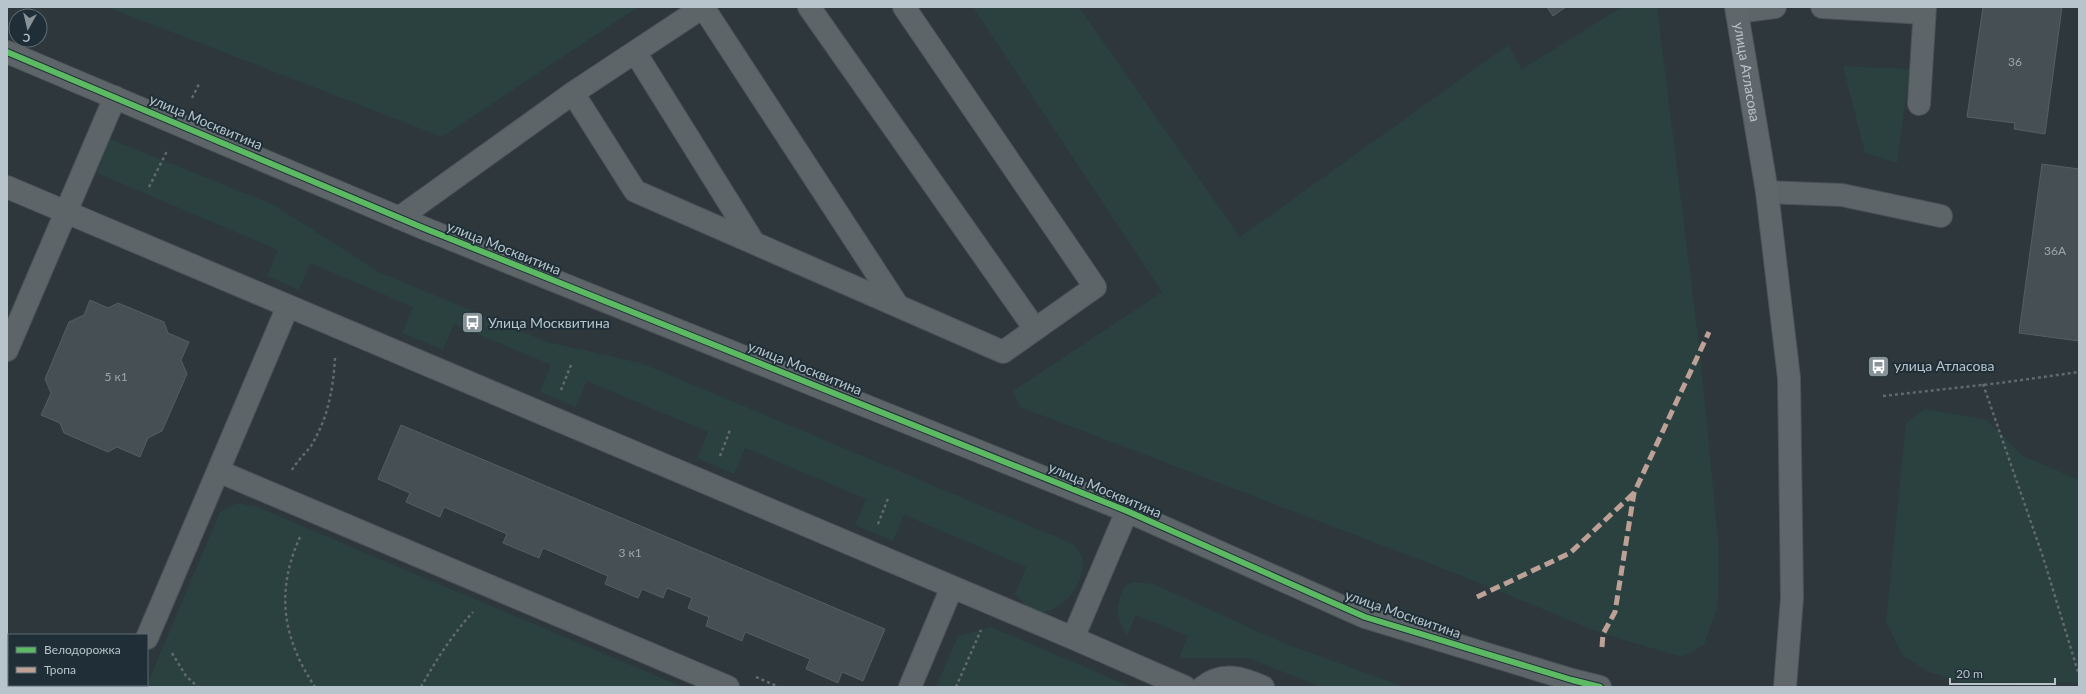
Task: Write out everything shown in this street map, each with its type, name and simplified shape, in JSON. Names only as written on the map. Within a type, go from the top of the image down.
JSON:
[{"type":"main road","name":"улица Атласова","points":[[1737,10],[1767,192],[1790,378],[1792,598],[1785,687]]},
{"type":"street","points":[[399,218],[573,93],[703,7],[898,306]]},
{"type":"street","points":[[809,7],[1035,329]]},
{"type":"street","points":[[573,93],[635,191],[1003,352],[1095,287],[904,7]]},
{"type":"street","points":[[1737,10],[1775,7]]},
{"type":"street","points":[[1822,7],[1925,10],[1919,104]]},
{"type":"street","name":"улица Москвитина","points":[[7,52],[399,218],[1127,511],[1365,617],[1572,680],[1600,687]]},
{"type":"street","points":[[635,52],[754,243]]},
{"type":"street","points":[[7,350],[115,97]]},
{"type":"street","points":[[7,188],[1073,638],[1185,687]]},
{"type":"street","points":[[1767,192],[1842,195],[1941,216]]},
{"type":"street","points":[[151,629],[288,306]]},
{"type":"street","points":[[218,471],[728,687]]},
{"type":"street","points":[[1073,638],[1127,511]]},
{"type":"street","points":[[910,687],[952,587]]},
{"type":"street","points":[[1203,687],[1218,679],[1231,677],[1243,678],[1263,687]]},
{"type":"path","points":[[289,473],[310,447],[322,425],[329,406],[336,355]]},
{"type":"path","points":[[1883,396],[2000,383],[2079,372]]},
{"type":"path","points":[[1983,384],[2043,557],[2079,675]]},
{"type":"path","points":[[312,512],[296,546],[285,584],[285,611],[289,636],[299,663],[315,687]]},
{"type":"path","points":[[421,687],[437,659],[458,629],[475,610],[497,590]]},
{"type":"path","points":[[956,687],[992,604]]},
{"type":"path","points":[[151,629],[186,676],[198,687]]},
{"type":"green space","points":[[107,7],[638,7],[442,137]]},
{"type":"green space","points":[[973,7],[1079,7],[1240,237],[1508,45],[1522,69],[1622,7],[1657,7],[1700,352],[1719,549],[1718,605],[1704,645],[1682,657],[1603,634],[1457,574],[1020,407],[1013,391],[1162,292]]},
{"type":"green space","points":[[1843,66],[1910,69],[1897,163],[1865,153]]},
{"type":"green space","points":[[110,139],[274,205],[379,272],[547,342],[641,363],[1073,544],[1083,559],[1080,578],[1071,595],[1067,599],[1059,606],[1043,613],[1027,607],[1015,594],[1026,567],[904,515],[893,541],[855,525],[866,499],[745,448],[734,474],[697,458],[708,432],[587,381],[576,407],[540,392],[551,365],[454,324],[443,350],[402,333],[413,307],[310,263],[299,290],[267,276],[278,250],[97,173]]},
{"type":"green space","points":[[1924,409],[1987,420],[2023,456],[2079,480],[2079,683],[1959,682],[1927,671],[1902,655],[1886,621],[1906,423]]},
{"type":"green space","points":[[235,504],[257,507],[683,687],[146,687],[148,686],[148,682],[220,512]]},
{"type":"green space","points":[[1133,582],[1154,584],[1286,644],[1405,687],[1321,687],[1248,658],[1179,658],[1188,636],[1136,615],[1127,636],[1118,616],[1118,606],[1125,586]]},
{"type":"green space","points":[[991,627],[1132,687],[936,687],[958,636]]},
{"type":"building","points":[[1547,7],[1566,7],[1553,16]]},
{"type":"building","points":[[1983,7],[2062,7],[2045,134],[2014,129],[2015,123],[1967,117]]},
{"type":"building","points":[[2042,164],[2079,169],[2079,341],[2019,333]]},
{"type":"building","points":[[90,300],[108,308],[118,303],[164,322],[168,333],[189,342],[181,360],[187,374],[162,431],[148,438],[140,457],[117,447],[108,452],[64,433],[60,423],[41,415],[51,393],[45,379],[69,322],[84,315]]},
{"type":"building","points":[[401,425],[885,629],[863,681],[842,672],[838,683],[806,669],[810,659],[745,632],[742,641],[706,626],[709,617],[688,608],[692,598],[667,588],[663,598],[642,589],[638,598],[605,584],[608,576],[543,548],[539,558],[503,543],[507,534],[444,507],[440,517],[406,502],[410,493],[378,479]]},
{"type":"marked path","points":[[1602,647],[1603,634],[1615,612],[1634,493],[1709,332]]},
{"type":"marked path","points":[[1477,597],[1570,553],[1634,493]]},
{"type":"cycle path","points":[[7,52],[421,227],[1127,511],[1365,617],[1572,680],[1600,687]]},
{"type":"place","name":"Улица Москвитина","points":[[472,323]]},
{"type":"place","name":"улица Атласова","points":[[1879,366]]}]
